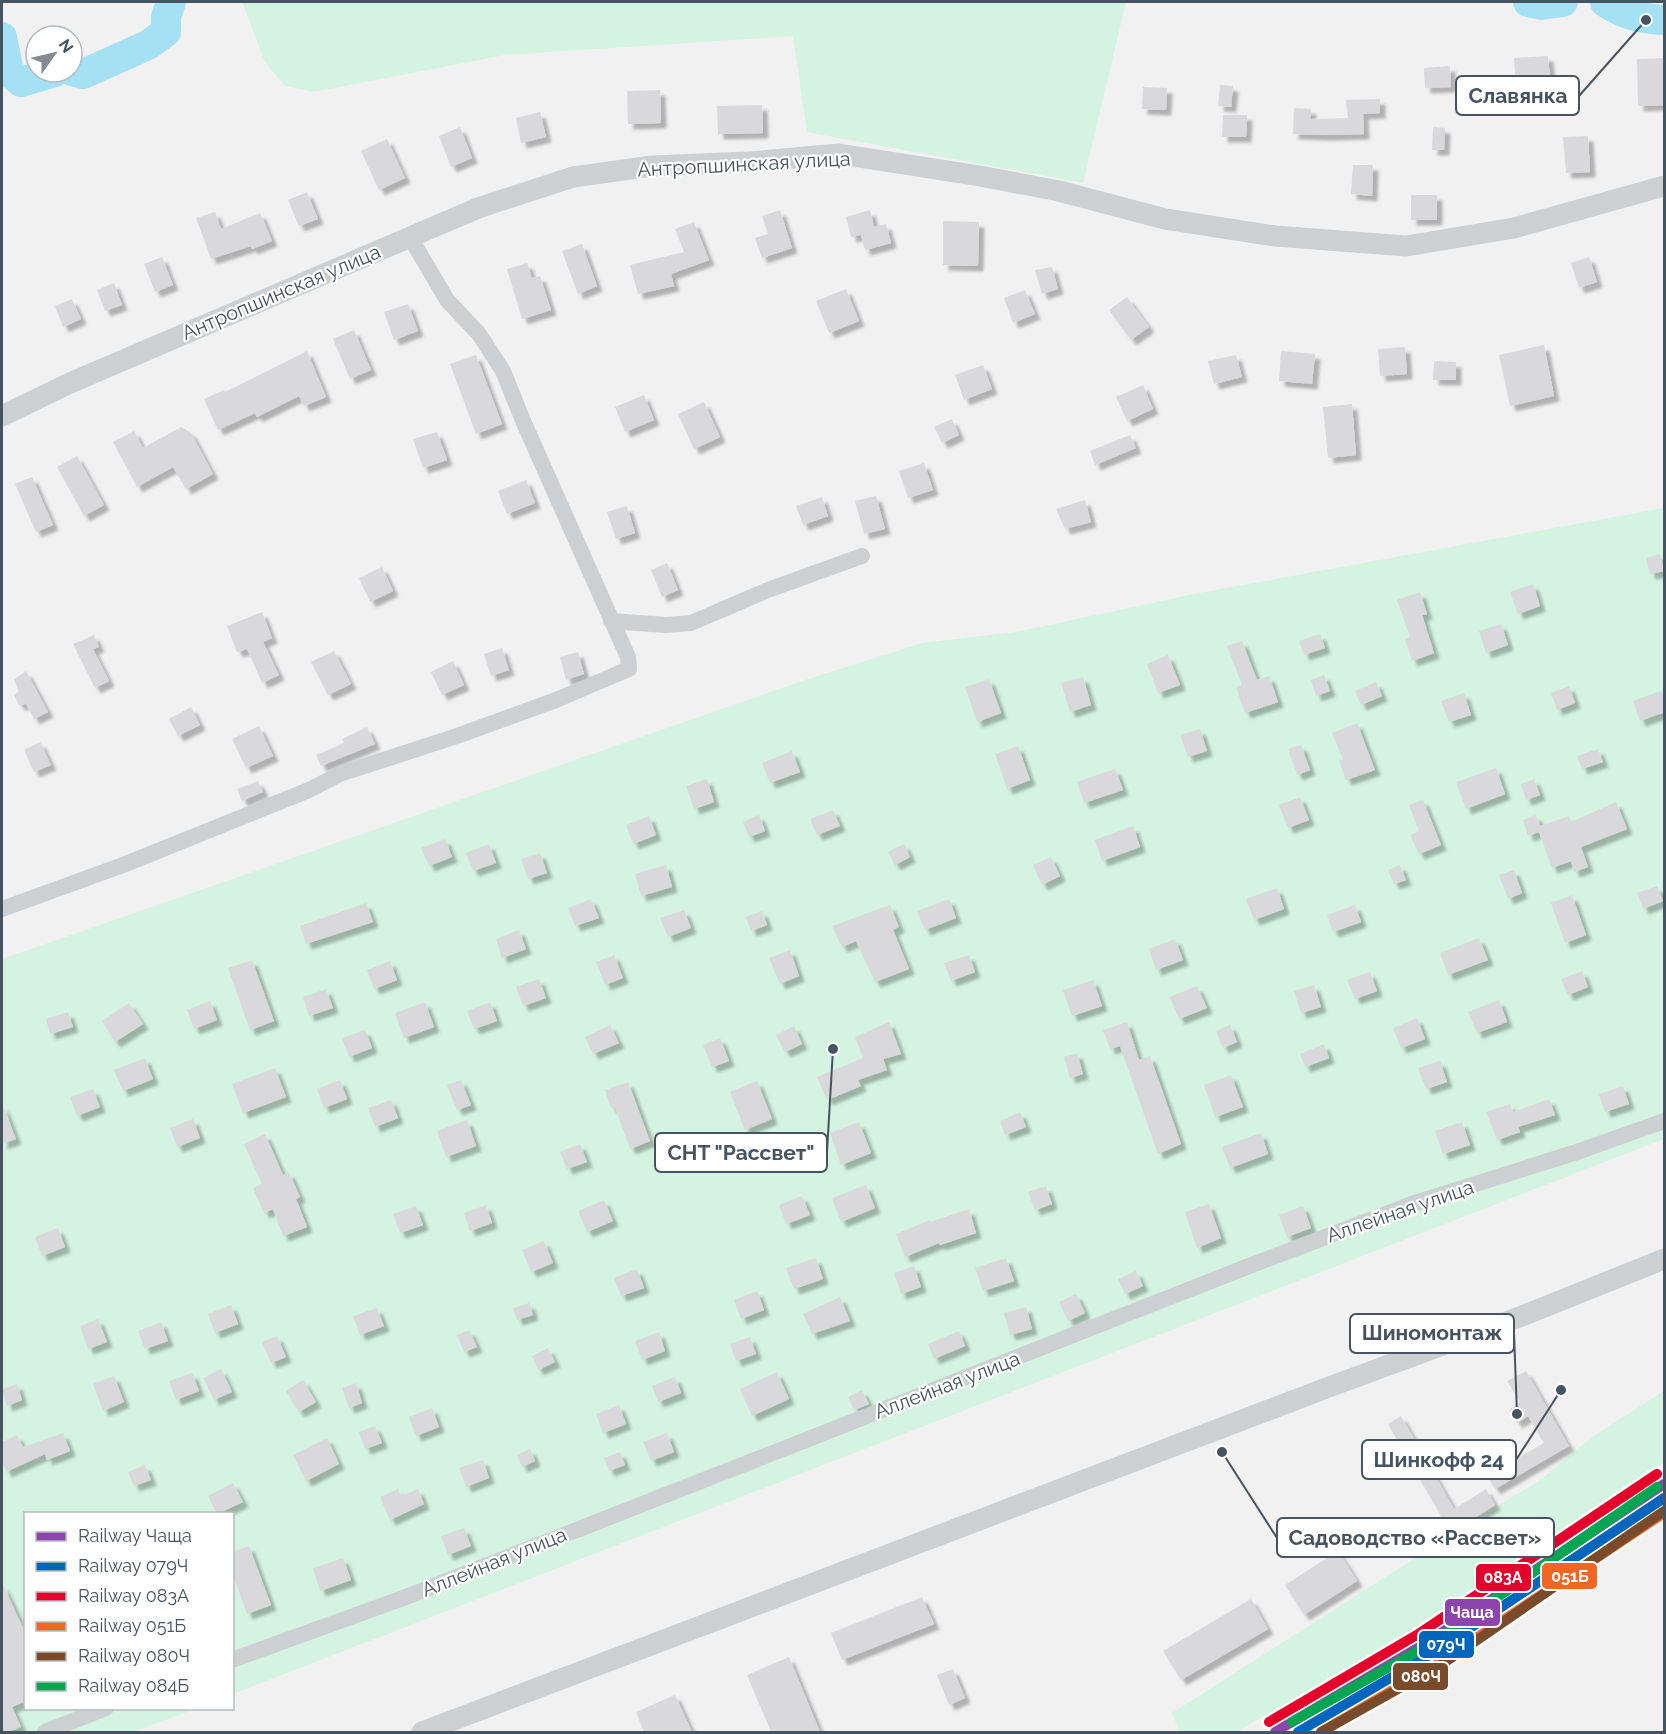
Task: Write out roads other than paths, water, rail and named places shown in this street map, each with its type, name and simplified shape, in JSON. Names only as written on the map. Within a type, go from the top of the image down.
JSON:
[{"type":"street","name":"Антропшинская улица","points":[[2,416],[70,383],[478,208],[573,177],[652,166],[749,162],[839,154],[1059,191],[1176,220],[1275,236],[1406,246],[1514,228],[1665,186]]},
{"type":"street","points":[[2,909],[123,865],[309,790],[340,774],[545,704],[629,669],[628,657],[503,371],[479,334],[447,300],[410,237]]},
{"type":"street","points":[[611,621],[666,625],[692,622],[768,590],[862,556]]},
{"type":"street","name":"Аллейная улица","points":[[234,1659],[406,1597],[1412,1204],[1577,1152],[1665,1121]]},
{"type":"street","points":[[423,1732],[1665,1260]]},
{"type":"street","points":[[45,1732],[101,1710]]},
{"type":"waterway","points":[[84,74],[148,45],[166,32],[166,17],[171,2]]},
{"type":"waterway","points":[[1528,2],[1541,5],[1563,2]]},
{"type":"waterway","points":[[1605,2],[1633,15],[1664,20]]},
{"type":"waterway","points":[[2,37],[9,72],[21,82],[24,81]]},
{"type":"rail line","name":"083А","points":[[1269,1722],[1420,1633],[1657,1474]]},
{"type":"rail line","name":"Чаща","points":[[1275,1732],[1426,1643],[1664,1484]]},
{"type":"rail line","name":"084Б","points":[[1292,1722],[1428,1645],[1657,1487]]},
{"type":"rail line","name":"079Ч","points":[[1298,1732],[1433,1653],[1664,1498]]},
{"type":"rail line","name":"080Ч","points":[[1321,1732],[1441,1665],[1664,1511]]},
{"type":"rail line","name":"051Б","points":[[1321,1732],[1439,1663],[1664,1513]]},
{"type":"place","name":"Славянка","points":[[1646,20]]},
{"type":"place","name":"СНТ \"Рассвет\"","points":[[833,1049]]},
{"type":"place","name":"Шинкофф 24","points":[[1561,1390]]},
{"type":"place","name":"Шиномонтаж","points":[[1517,1414]]},
{"type":"place","name":"Садоводство «Рассвет»","points":[[1222,1452]]}]
